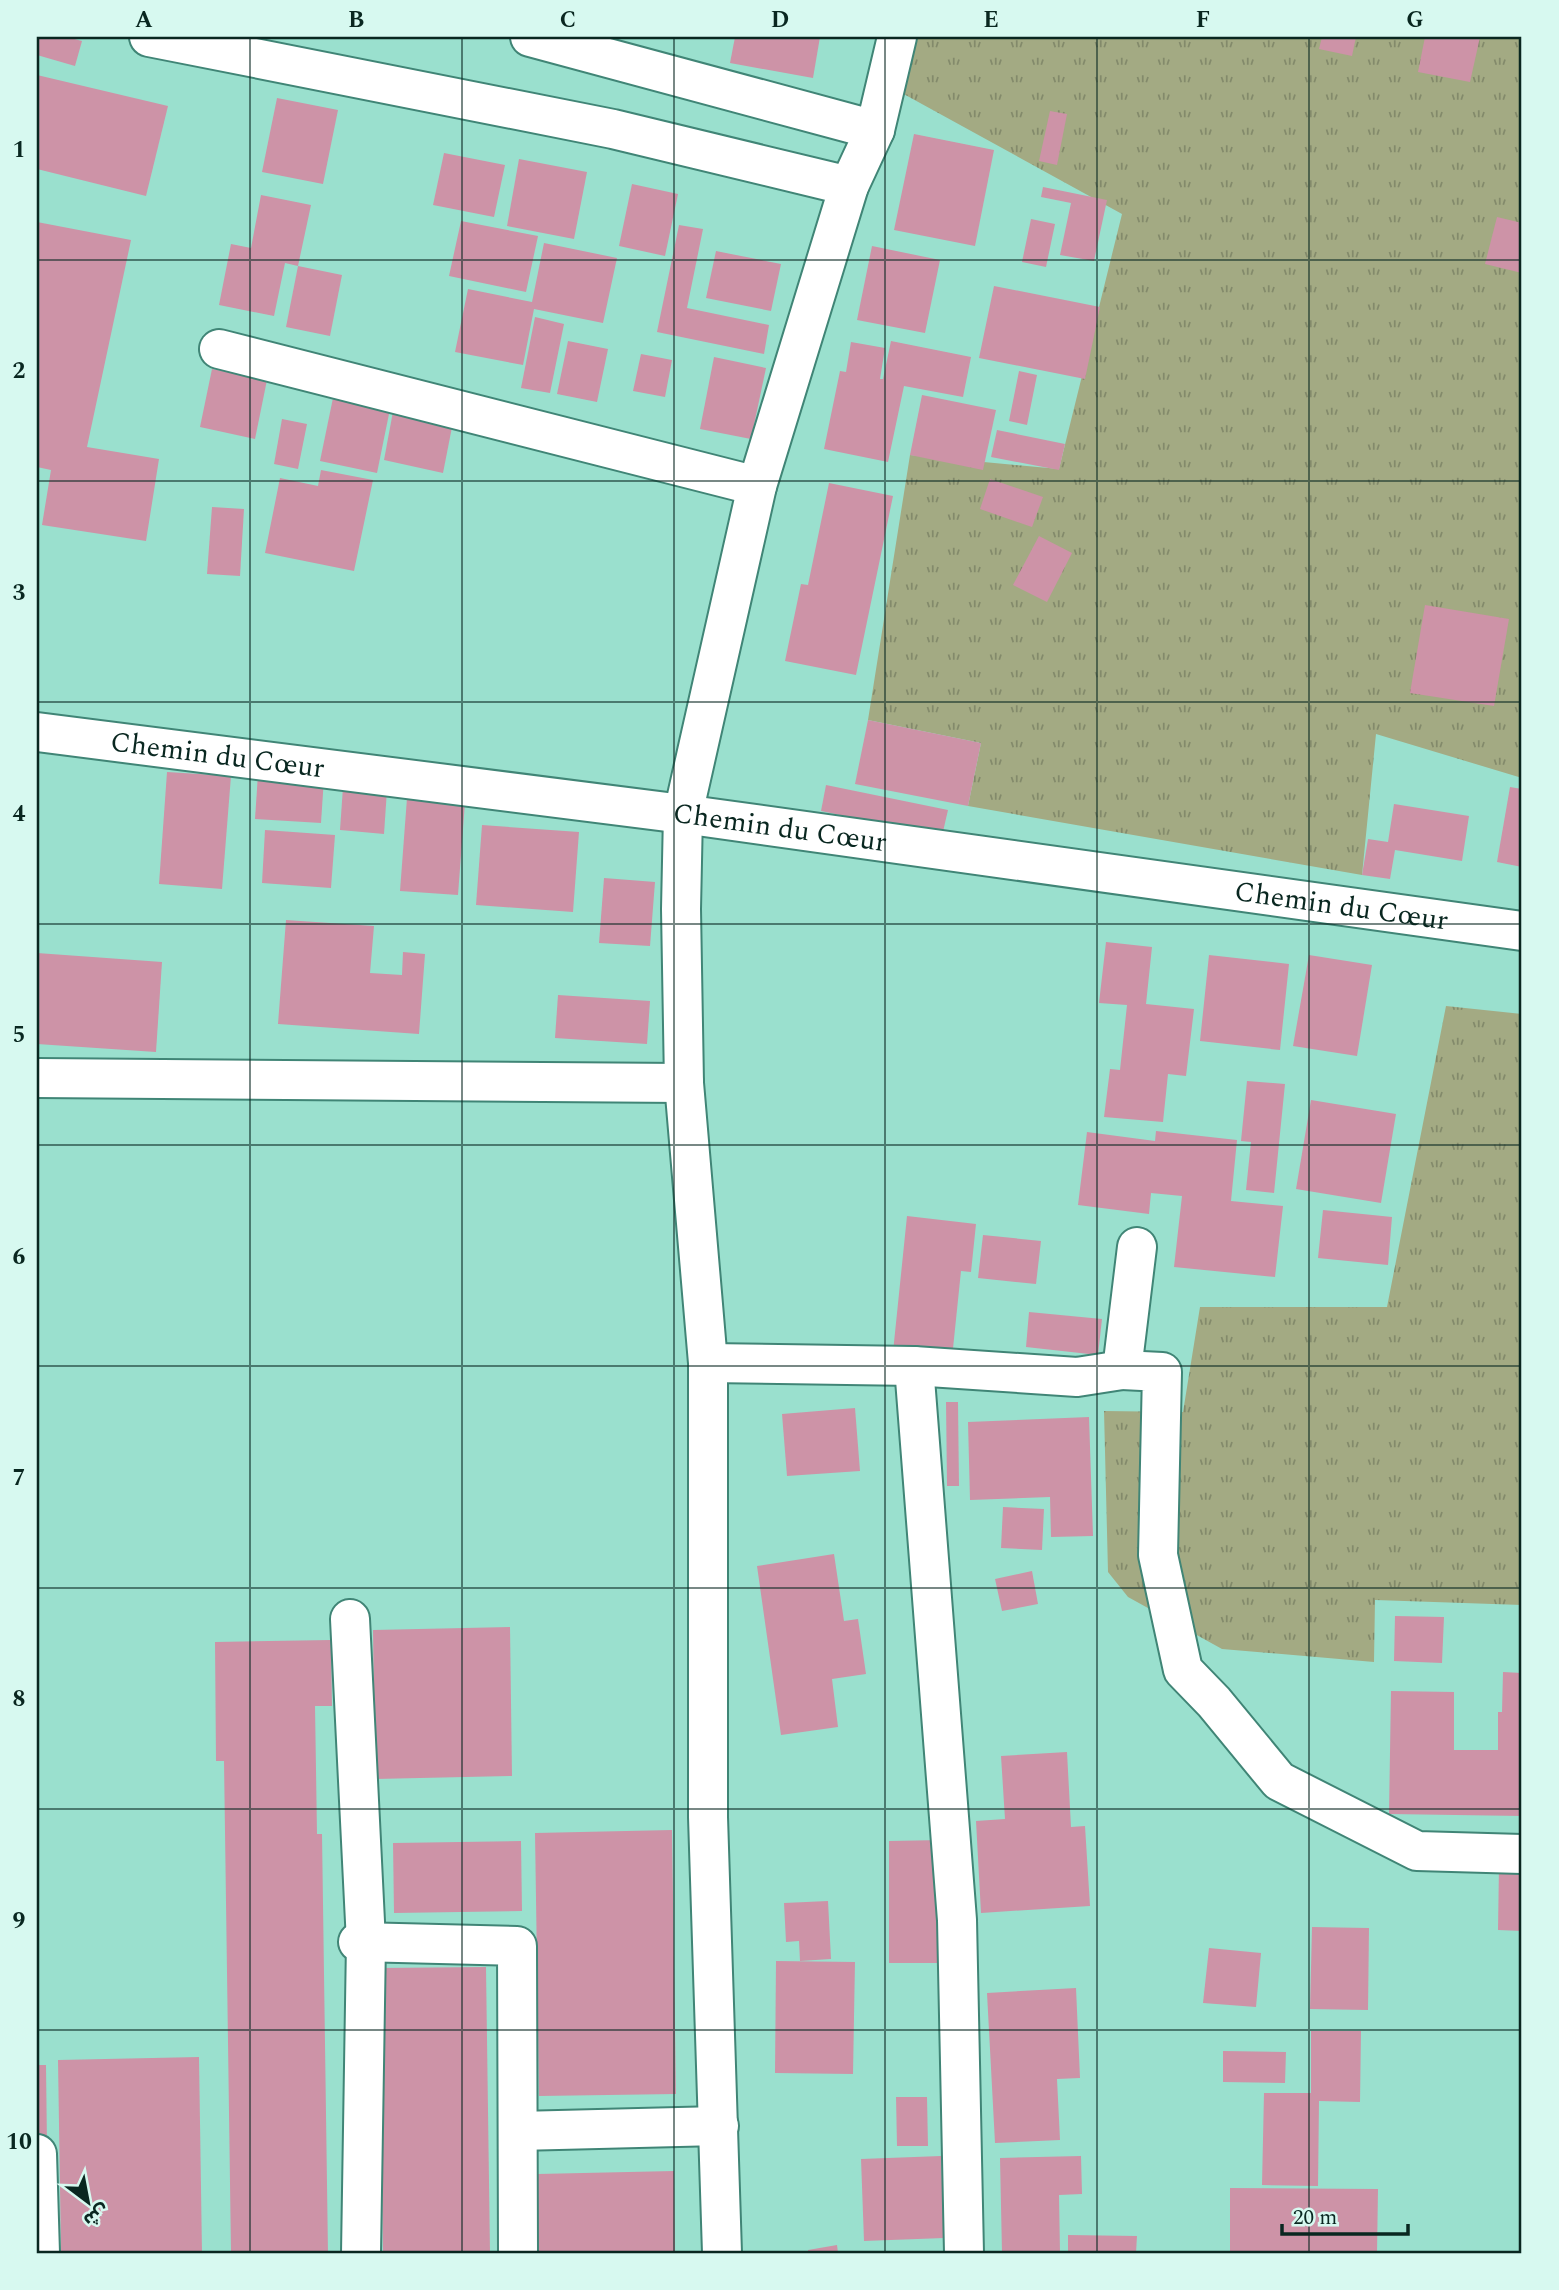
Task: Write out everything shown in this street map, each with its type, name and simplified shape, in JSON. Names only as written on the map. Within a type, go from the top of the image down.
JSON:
[{"type":"street","points":[[149,37],[613,129],[849,186]]},
{"type":"street","points":[[530,37],[875,130]]},
{"type":"street","points":[[722,2253],[708,1817],[708,1363],[684,1083],[681,909],[683,814],[757,486],[849,186],[875,130],[897,37]]},
{"type":"street","points":[[219,349],[757,486]]},
{"type":"street","name":"Chemin du Cœur","points":[[37,732],[683,814],[1522,931]]},
{"type":"street","points":[[37,1078],[684,1083]]},
{"type":"street","points":[[1122,1370],[1137,1247]]},
{"type":"street","points":[[708,1363],[914,1366],[1077,1377],[1122,1370],[1162,1372],[1158,1555],[1184,1670],[1279,1781],[1417,1851],[1522,1854]]},
{"type":"street","points":[[914,1366],[957,1920],[964,2253]]},
{"type":"street","points":[[350,1619],[362,1942],[361,2253]]},
{"type":"street","points":[[362,1942],[517,1946],[518,2253]]},
{"type":"street","points":[[518,2132],[719,2126]]},
{"type":"street","points":[[37,2154],[40,2253]]},
{"type":"green space","points":[[914,37],[1522,37],[1522,778],[1376,734],[1362,875],[968,806],[981,743],[868,720],[910,455],[1059,469],[1122,214],[900,92]]},
{"type":"green space","points":[[1446,1006],[1522,1014],[1522,1605],[1375,1600],[1374,1662],[1222,1649],[1128,1597],[1108,1572],[1104,1411],[1183,1412],[1200,1307],[1387,1307]]},
{"type":"building","points":[[39,37],[67,37],[82,41],[75,66],[37,55]]},
{"type":"building","points":[[735,37],[820,37],[813,78],[730,63]]},
{"type":"building","points":[[1322,37],[1356,37],[1352,56],[1319,49]]},
{"type":"building","points":[[1425,37],[1480,37],[1470,82],[1418,72]]},
{"type":"building","points":[[37,75],[168,106],[146,196],[37,169]]},
{"type":"building","points":[[277,98],[338,110],[323,184],[262,172]]},
{"type":"building","points":[[1050,111],[1067,114],[1057,165],[1039,161]]},
{"type":"building","points":[[914,134],[994,150],[975,246],[894,230]]},
{"type":"building","points":[[444,153],[505,165],[494,217],[433,205]]},
{"type":"building","points":[[519,159],[587,172],[574,239],[507,226]]},
{"type":"building","points":[[632,184],[678,194],[665,256],[619,246]]},
{"type":"building","points":[[1043,187],[1107,200],[1094,261],[1060,255],[1071,203],[1041,197]]},
{"type":"building","points":[[261,195],[311,205],[298,266],[285,263],[274,316],[219,305],[231,244],[251,248]]},
{"type":"building","points":[[1497,217],[1522,223],[1522,273],[1485,264]]},
{"type":"building","points":[[1031,219],[1055,224],[1046,267],[1022,262]]},
{"type":"building","points":[[461,221],[538,236],[526,292],[449,276]]},
{"type":"building","points":[[37,222],[131,240],[87,447],[159,459],[146,541],[42,525],[51,470],[37,467]]},
{"type":"building","points":[[679,225],[703,229],[687,308],[769,325],[764,354],[657,332]]},
{"type":"building","points":[[544,243],[617,258],[603,323],[534,309],[523,365],[455,352],[468,289],[532,302]]},
{"type":"building","points":[[872,246],[940,260],[925,333],[857,320]]},
{"type":"building","points":[[716,251],[781,264],[771,311],[706,298]]},
{"type":"building","points":[[298,266],[342,275],[330,336],[286,327]]},
{"type":"building","points":[[994,286],[1100,307],[1085,379],[979,358]]},
{"type":"building","points":[[535,317],[564,324],[550,393],[521,388]]},
{"type":"building","points":[[568,341],[608,349],[597,402],[557,394]]},
{"type":"building","points":[[891,341],[971,357],[963,397],[904,386],[888,462],[824,449],[840,371],[846,372],[851,342],[885,348],[880,379],[883,379]]},
{"type":"building","points":[[641,354],[672,360],[665,397],[633,391]]},
{"type":"building","points":[[714,357],[766,368],[751,439],[700,429]]},
{"type":"building","points":[[212,369],[267,380],[255,439],[200,427]]},
{"type":"building","points":[[1019,371],[1037,375],[1027,425],[1009,421]]},
{"type":"building","points":[[922,395],[996,410],[983,470],[910,455]]},
{"type":"building","points":[[333,398],[390,409],[377,473],[320,461]]},
{"type":"building","points":[[394,406],[454,417],[443,473],[384,460]]},
{"type":"building","points":[[282,419],[307,424],[298,469],[274,464]]},
{"type":"building","points":[[997,430],[1065,444],[1059,470],[991,457]]},
{"type":"building","points":[[321,470],[373,480],[354,571],[265,553],[280,478],[318,486]]},
{"type":"building","points":[[990,479],[1043,497],[1032,527],[980,509]]},
{"type":"building","points":[[829,483],[893,496],[856,675],[785,661],[801,584],[808,585]]},
{"type":"building","points":[[212,507],[244,509],[240,576],[207,574]]},
{"type":"building","points":[[1039,536],[1072,553],[1047,602],[1013,585]]},
{"type":"building","points":[[1425,605],[1509,619],[1494,706],[1410,693]]},
{"type":"building","points":[[868,720],[981,743],[968,806],[855,784]]},
{"type":"building","points":[[167,772],[231,776],[222,889],[159,884]]},
{"type":"building","points":[[258,774],[324,778],[321,823],[255,819]]},
{"type":"building","points":[[826,785],[948,810],[942,836],[821,811]]},
{"type":"building","points":[[343,787],[387,790],[384,834],[340,830]]},
{"type":"building","points":[[1510,787],[1522,789],[1522,867],[1497,862]]},
{"type":"building","points":[[407,798],[465,802],[458,895],[400,891]]},
{"type":"building","points":[[1394,804],[1469,816],[1462,861],[1395,850],[1390,879],[1362,875],[1368,839],[1388,842]]},
{"type":"building","points":[[482,825],[579,832],[573,912],[476,905]]},
{"type":"building","points":[[265,830],[335,835],[331,888],[262,883]]},
{"type":"building","points":[[604,878],[655,882],[650,946],[599,943]]},
{"type":"building","points":[[286,920],[374,926],[370,973],[402,975],[403,952],[425,954],[419,1034],[278,1024]]},
{"type":"building","points":[[1106,942],[1152,947],[1146,1004],[1194,1009],[1186,1076],[1168,1074],[1163,1122],[1104,1117],[1110,1069],[1120,1070],[1127,1005],[1099,1003]]},
{"type":"building","points":[[37,953],[162,962],[156,1052],[37,1044]]},
{"type":"building","points":[[1209,955],[1289,964],[1280,1050],[1200,1041]]},
{"type":"building","points":[[1309,955],[1372,965],[1357,1056],[1293,1046]]},
{"type":"building","points":[[558,995],[650,1001],[647,1044],[555,1038]]},
{"type":"building","points":[[1247,1081],[1285,1084],[1274,1193],[1246,1190],[1251,1142],[1241,1141]]},
{"type":"building","points":[[1311,1100],[1396,1114],[1381,1203],[1296,1189]]},
{"type":"building","points":[[1156,1131],[1237,1140],[1231,1201],[1283,1206],[1275,1277],[1174,1267],[1182,1196],[1151,1193],[1149,1214],[1078,1205],[1087,1132],[1155,1141]]},
{"type":"building","points":[[1323,1210],[1392,1217],[1388,1265],[1318,1258]]},
{"type":"building","points":[[907,1216],[976,1224],[971,1272],[961,1271],[952,1358],[893,1352]]},
{"type":"building","points":[[983,1235],[1041,1241],[1036,1284],[978,1278]]},
{"type":"building","points":[[1029,1312],[1102,1319],[1098,1355],[1026,1347]]},
{"type":"building","points":[[946,1402],[958,1402],[959,1486],[947,1486]]},
{"type":"building","points":[[855,1408],[860,1471],[787,1476],[782,1414]]},
{"type":"building","points":[[1089,1417],[1093,1536],[1051,1537],[1050,1497],[970,1500],[968,1422]]},
{"type":"building","points":[[1003,1507],[1044,1509],[1042,1550],[1001,1548]]},
{"type":"building","points":[[834,1554],[844,1621],[858,1619],[866,1674],[832,1679],[838,1727],[781,1735],[757,1566]]},
{"type":"building","points":[[1032,1571],[1038,1604],[1002,1611],[995,1579]]},
{"type":"building","points":[[1395,1616],[1444,1617],[1442,1663],[1394,1661]]},
{"type":"building","points":[[510,1627],[512,1776],[375,1779],[373,1630]]},
{"type":"building","points":[[331,1640],[332,1706],[315,1706],[317,1834],[322,1834],[328,2253],[231,2253],[224,1761],[216,1761],[215,1642]]},
{"type":"building","points":[[1503,1672],[1522,1673],[1522,1816],[1389,1814],[1391,1691],[1454,1692],[1454,1750],[1498,1750],[1498,1712],[1502,1712]]},
{"type":"building","points":[[1067,1752],[1071,1827],[1085,1826],[1090,1906],[981,1913],[976,1821],[1005,1819],[1001,1756]]},
{"type":"building","points":[[672,1830],[676,2094],[539,2096],[535,1833]]},
{"type":"building","points":[[942,1840],[942,1963],[889,1963],[889,1841]]},
{"type":"building","points":[[521,1841],[522,1911],[394,1913],[393,1843]]},
{"type":"building","points":[[1499,1865],[1522,1866],[1522,1931],[1498,1930]]},
{"type":"building","points":[[828,1901],[831,1959],[800,1961],[799,1941],[786,1942],[784,1903]]},
{"type":"building","points":[[1312,1927],[1369,1928],[1368,2010],[1310,2009]]},
{"type":"building","points":[[1209,1948],[1261,1953],[1256,2007],[1203,2003]]},
{"type":"building","points":[[776,1961],[855,1962],[853,2074],[775,2073]]},
{"type":"building","points":[[486,1967],[490,2253],[383,2253],[379,1968]]},
{"type":"building","points":[[1076,1988],[1080,2078],[1057,2079],[1060,2140],[995,2143],[987,1993]]},
{"type":"building","points":[[1311,2031],[1361,2031],[1360,2102],[1319,2101],[1318,2186],[1262,2185],[1264,2093],[1311,2093]]},
{"type":"building","points":[[1223,2051],[1286,2052],[1285,2083],[1223,2082]]},
{"type":"building","points":[[199,2057],[202,2253],[61,2253],[58,2060]]},
{"type":"building","points":[[37,2065],[46,2065],[47,2146],[37,2147]]},
{"type":"building","points":[[896,2097],[927,2097],[928,2146],[897,2146]]},
{"type":"building","points":[[941,2156],[944,2238],[864,2241],[861,2159]]},
{"type":"building","points":[[1081,2156],[1082,2194],[1059,2195],[1060,2253],[1002,2253],[1000,2158]]},
{"type":"building","points":[[674,2171],[675,2253],[538,2253],[537,2174]]},
{"type":"building","points":[[1230,2188],[1378,2189],[1377,2253],[1230,2253]]},
{"type":"building","points":[[1068,2235],[1137,2236],[1136,2253],[1068,2253]]},
{"type":"building","points":[[837,2245],[838,2253],[808,2253],[808,2250]]}]
